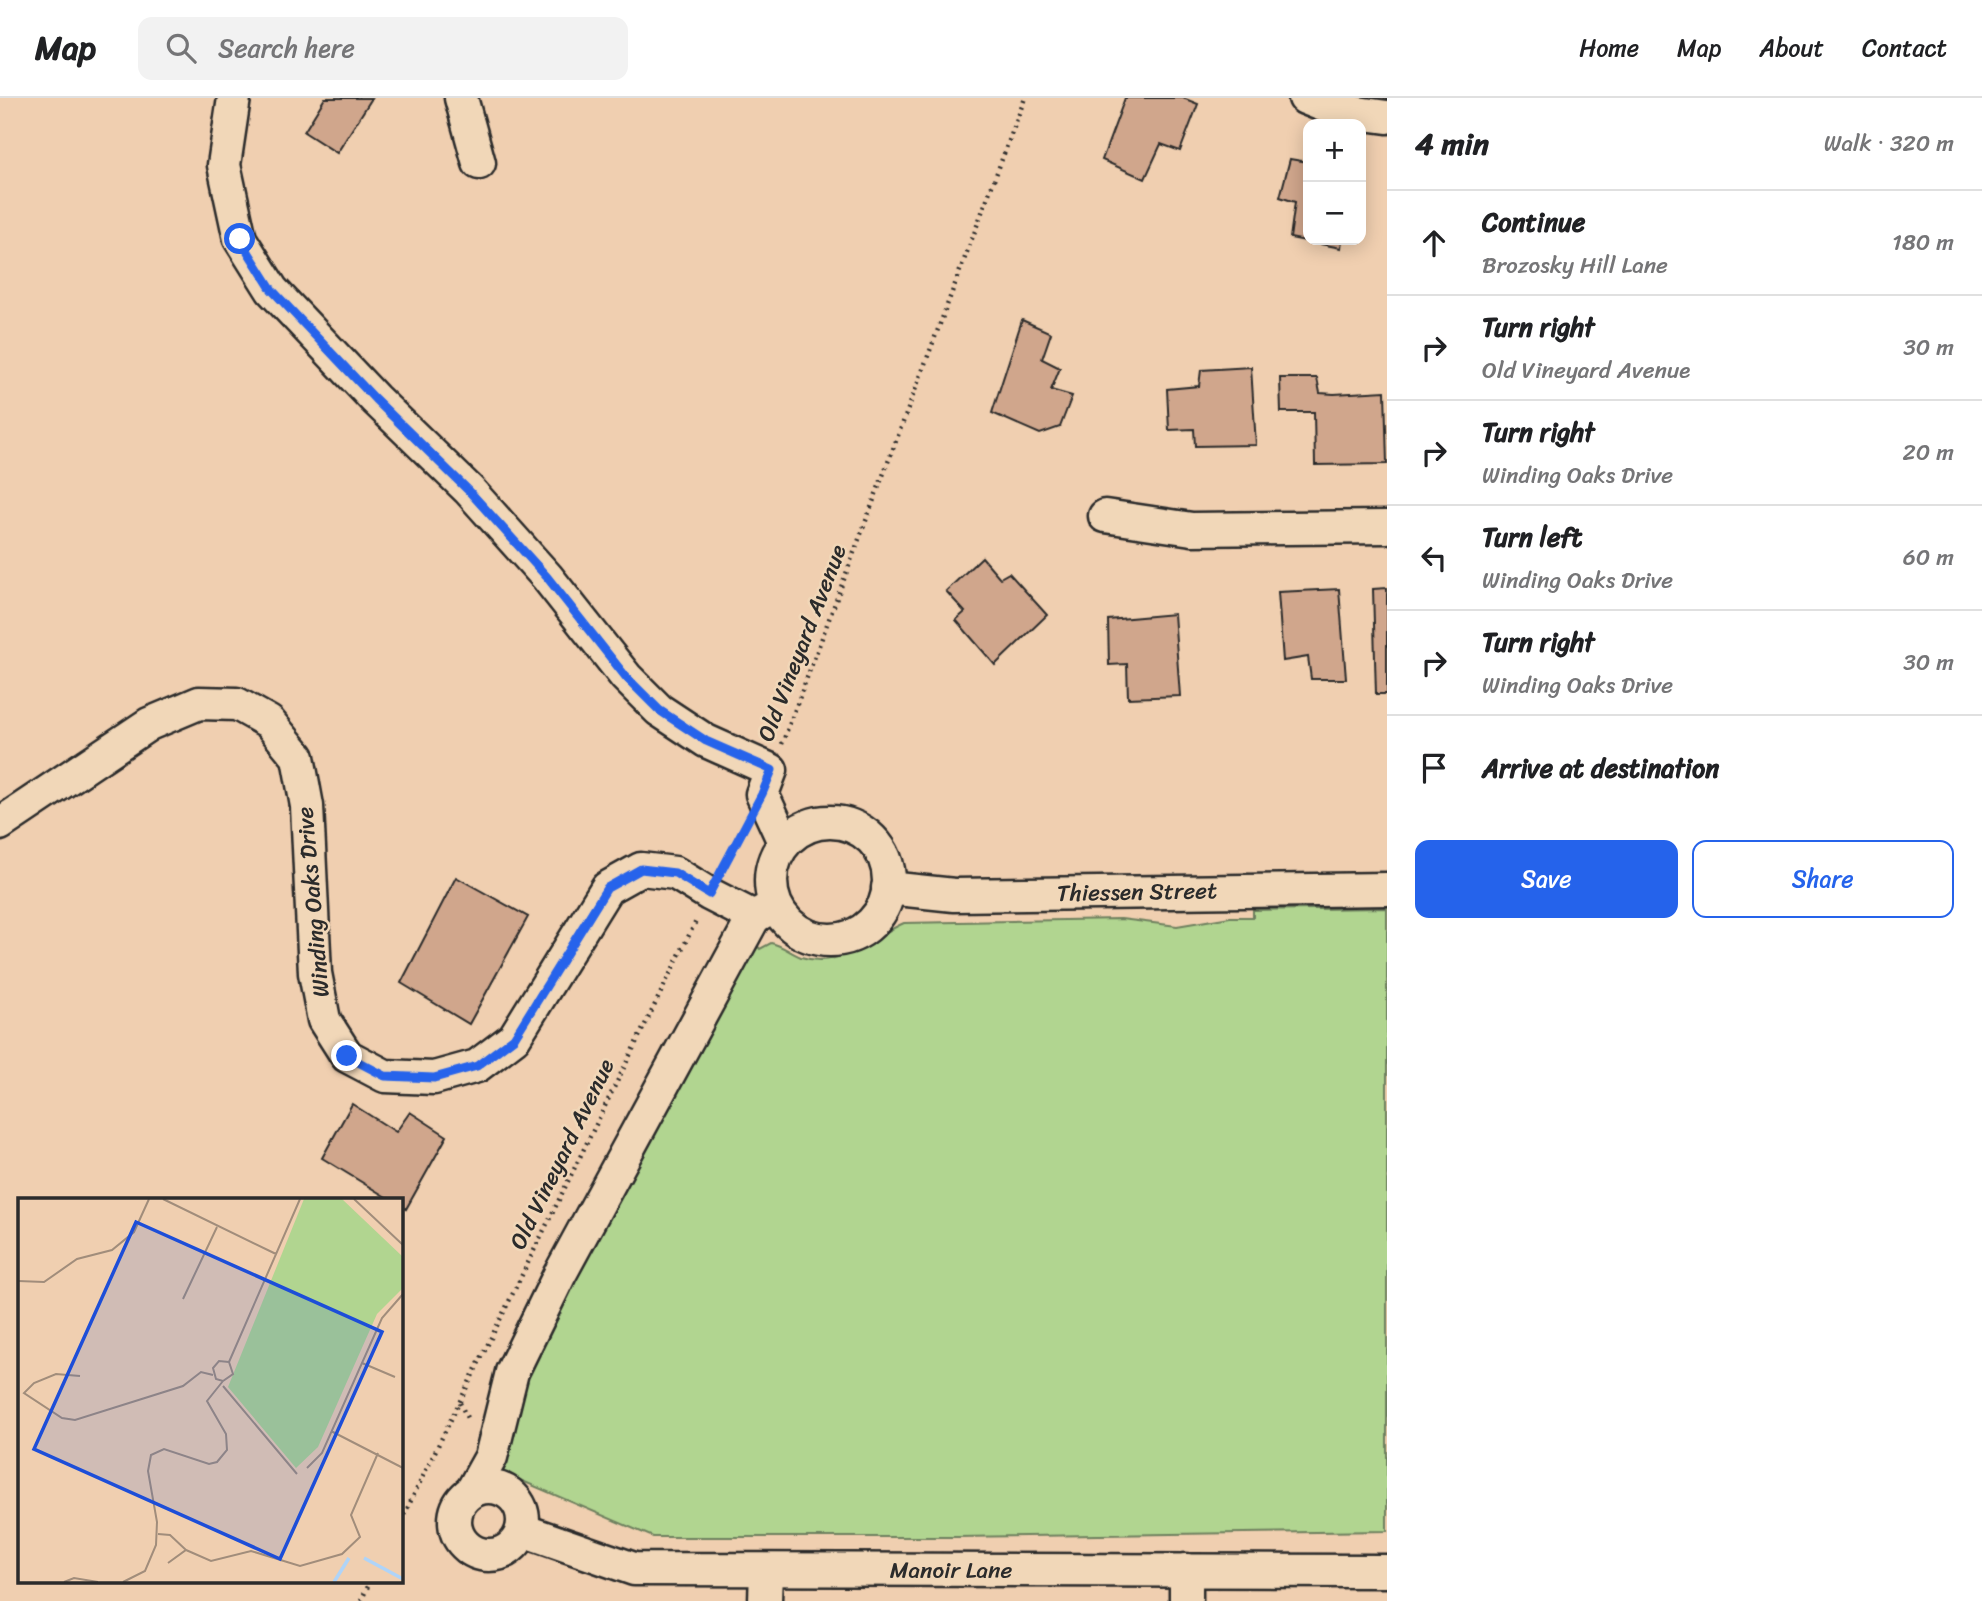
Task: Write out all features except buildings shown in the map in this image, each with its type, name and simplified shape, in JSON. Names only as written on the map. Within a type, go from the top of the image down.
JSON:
[{"type":"street","points":[[234,98],[224,165],[240,239],[272,290],[375,399],[469,491],[547,577],[626,677],[659,710],[706,741],[772,770],[762,794],[784,842]]},
{"type":"street","points":[[461,98],[478,163]]},
{"type":"street","points":[[1304,98],[1335,110],[1387,117]]},
{"type":"street","points":[[1105,516],[1192,529],[1387,527]]},
{"type":"street","name":"Winding Oaks Drive","points":[[0,824],[149,724],[199,703],[237,704],[269,722],[298,757],[307,806],[315,973],[324,1020],[347,1056],[385,1076],[434,1078],[477,1066],[514,1038],[607,888],[641,869],[675,873],[709,894],[765,911]]},
{"type":"street","points":[[472,1491],[491,1457],[512,1372],[560,1274],[765,911],[771,885],[772,864],[784,842],[801,828],[820,822],[841,822],[856,827],[873,839],[884,856],[889,876],[887,898],[874,921],[857,934],[837,940],[816,939],[765,911]]},
{"type":"street","name":"Thiessen Street","points":[[888,888],[954,895],[1387,889]]},
{"type":"street","points":[[483,1487],[505,1490],[520,1507],[522,1530],[517,1541],[508,1549],[485,1555],[463,1543],[454,1521],[456,1509],[472,1491],[483,1487]]},
{"type":"street","name":"Manoir Lane","points":[[522,1530],[634,1569],[765,1570],[1186,1586],[1387,1572]]},
{"type":"street","points":[[765,1570],[765,1601]]},
{"type":"path","name":"Old Vineyard Avenue","points":[[780,750],[1025,98]]},
{"type":"path","name":"Old Vineyard Avenue","points":[[402,1519],[709,894],[762,794]]},
{"type":"path","points":[[361,1601],[369,1584]]},
{"type":"green space","points":[[1387,908],[1387,1531],[957,1537],[653,1537],[499,1471],[515,1402],[619,1189],[641,1161],[677,1085],[755,943],[760,949],[771,943],[779,945],[801,957],[816,960],[842,956],[904,923],[1121,919],[1177,926],[1230,917],[1253,917],[1253,910]]},
{"type":"route","points":[[240,239],[272,290],[375,399],[469,491],[547,577],[626,677],[659,710],[706,741],[772,770],[709,894],[675,873],[641,869],[607,888],[514,1038],[477,1066],[434,1078],[385,1076],[347,1056]]}]
